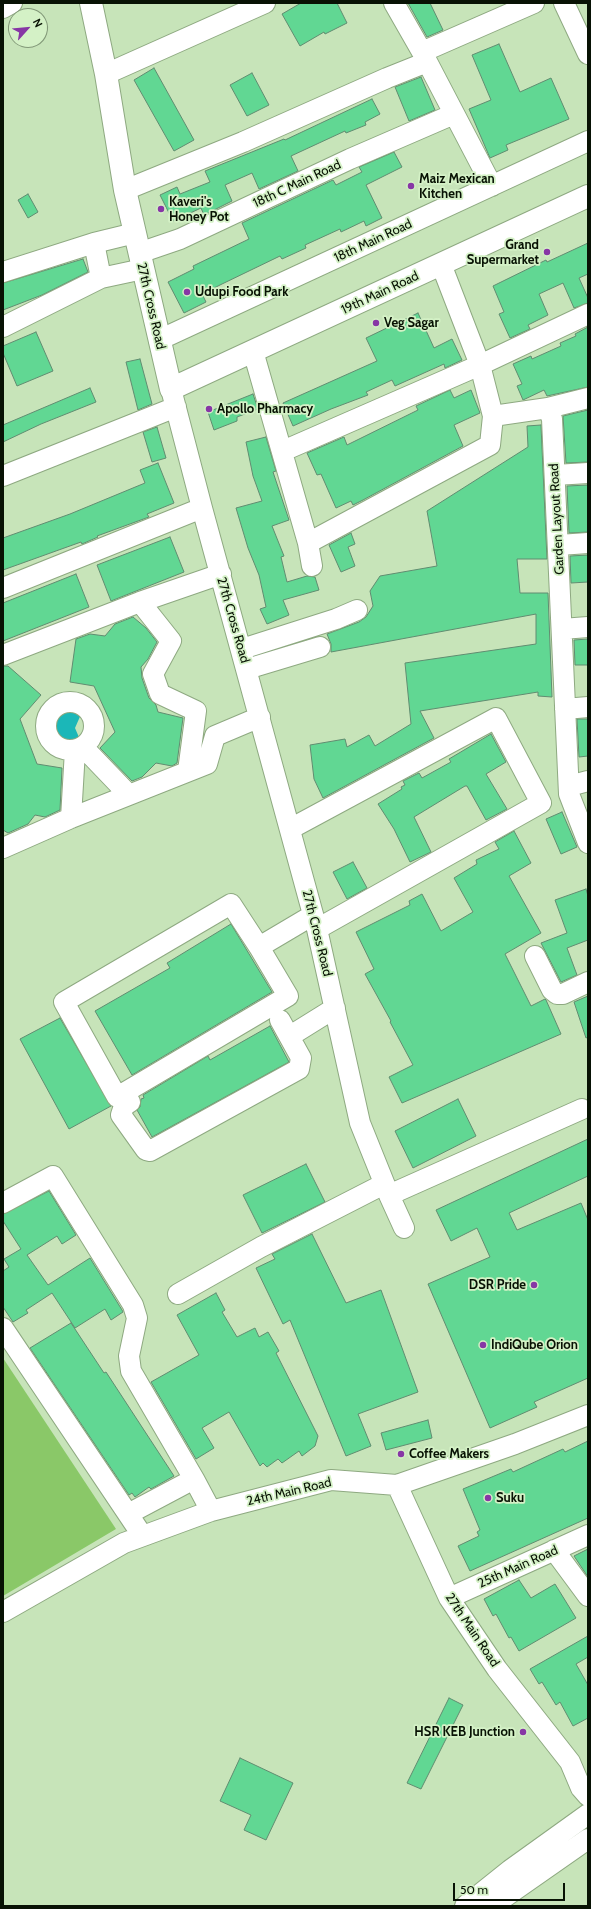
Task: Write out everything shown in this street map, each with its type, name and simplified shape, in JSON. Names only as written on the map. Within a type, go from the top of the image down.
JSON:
[{"type":"main road","name":"27th Cross Road","points":[[91,3],[106,74],[125,190],[159,340],[174,398]]},
{"type":"main road","name":"19th Main Road","points":[[174,398],[253,351],[588,196]]},
{"type":"street","points":[[3,8],[12,3]]},
{"type":"street","points":[[106,74],[265,3]]},
{"type":"street","points":[[394,3],[425,57],[492,186]]},
{"type":"street","points":[[125,190],[243,142],[387,78],[425,57],[534,3]]},
{"type":"street","points":[[564,3],[583,28],[588,54]]},
{"type":"street","name":"18th C Main Road","points":[[139,252],[180,239],[350,159],[454,114]]},
{"type":"street","name":"18th Main Road","points":[[159,340],[588,141]]},
{"type":"street","points":[[94,243],[100,278]]},
{"type":"street","points":[[3,272],[94,243],[139,252]]},
{"type":"street","points":[[3,327],[100,278],[139,252]]},
{"type":"street","points":[[308,543],[490,445],[493,416],[480,365],[441,264]]},
{"type":"street","points":[[283,451],[480,365],[588,314]]},
{"type":"street","points":[[253,351],[283,451],[308,543],[312,566]]},
{"type":"street","points":[[3,476],[174,398]]},
{"type":"street","name":"27th Cross Road","points":[[174,398],[202,508],[242,649],[315,922],[360,1123],[386,1190],[404,1228]]},
{"type":"street","points":[[493,416],[548,408],[588,398]]},
{"type":"street","name":"Garden Layout Road","points":[[548,408],[552,419],[559,545],[565,709],[579,784],[569,794],[588,843]]},
{"type":"street","points":[[555,475],[588,473]]},
{"type":"street","points":[[3,588],[202,508]]},
{"type":"street","points":[[559,545],[588,543]]},
{"type":"street","points":[[3,655],[140,602],[221,574]]},
{"type":"street","points":[[140,602],[171,641],[153,674],[160,694],[196,711],[188,771]]},
{"type":"street","points":[[242,649],[357,610]]},
{"type":"street","points":[[562,629],[588,627]]},
{"type":"street","points":[[287,635],[292,655]]},
{"type":"street","points":[[247,669],[320,647]]},
{"type":"street","points":[[565,709],[588,707]]},
{"type":"street","points":[[4,846],[207,764],[215,736],[260,717]]},
{"type":"street","points":[[259,947],[315,922],[541,803],[496,718],[290,829]]},
{"type":"street","points":[[71,818],[79,749],[130,795]]},
{"type":"street","points":[[231,904],[259,947],[288,996],[117,1097],[64,1002],[231,904]]},
{"type":"street","points":[[535,956],[552,990],[557,994],[563,994],[588,982]]},
{"type":"street","points":[[130,1102],[124,1106],[120,1115],[146,1150],[150,1151],[299,1069],[301,1058],[285,1028],[335,1008]]},
{"type":"street","points":[[178,1294],[261,1247],[386,1190],[582,1109]]},
{"type":"street","points":[[3,1203],[53,1176],[133,1305],[137,1318],[129,1356],[131,1371],[211,1511]]},
{"type":"street","points":[[3,1328],[142,1535]]},
{"type":"street","name":"24th Main Road","points":[[3,1612],[124,1543],[142,1535],[211,1511],[331,1480],[397,1485],[514,1444],[588,1415]]},
{"type":"street","points":[[128,1514],[194,1479]]},
{"type":"street","name":"27th Main Road","points":[[397,1485],[449,1598],[497,1669],[579,1766],[581,1788],[588,1796]]},
{"type":"street","name":"25th Main Road","points":[[449,1598],[588,1535]]},
{"type":"street","points":[[554,1550],[588,1596]]},
{"type":"street","points":[[465,1906],[510,1870],[588,1814]]},
{"type":"street","points":[[492,1906],[588,1839]]},
{"type":"green space","points":[[3,1358],[116,1529],[3,1596]]},
{"type":"water","points":[[68,706],[76,706],[82,712],[75,728],[81,742],[70,743],[66,741],[56,745],[52,743],[47,725],[47,719],[61,713]]},
{"type":"building","points":[[301,3],[337,3],[347,23],[325,34],[324,32],[300,46],[282,14]]},
{"type":"building","points":[[408,3],[430,3],[443,30],[427,37]]},
{"type":"building","points":[[499,44],[520,92],[551,78],[569,119],[506,145],[508,150],[490,158],[469,109],[491,100],[472,55]]},
{"type":"building","points":[[154,68],[194,140],[174,151],[134,80]]},
{"type":"building","points":[[252,73],[269,105],[247,116],[230,85]]},
{"type":"building","points":[[421,77],[435,110],[409,121],[395,87]]},
{"type":"building","points":[[372,99],[380,114],[365,122],[366,125],[346,133],[345,131],[291,156],[298,171],[259,189],[252,173],[225,185],[232,201],[204,215],[201,208],[173,221],[160,195],[177,187],[180,194],[210,182],[205,171],[284,139],[285,140]]},
{"type":"building","points":[[394,152],[402,167],[366,185],[382,218],[366,226],[364,221],[341,232],[340,229],[305,245],[306,248],[282,259],[280,256],[202,294],[206,302],[184,313],[168,282],[194,269],[193,266],[249,239],[242,223],[333,180],[336,185],[362,172],[359,167]]},
{"type":"building","points":[[28,194],[38,212],[28,218],[18,200]]},
{"type":"building","points":[[588,243],[588,274],[579,278],[588,298],[588,303],[574,308],[563,283],[539,294],[548,315],[528,325],[530,329],[510,338],[499,314],[504,312],[493,286],[546,260],[547,262]]},
{"type":"building","points":[[83,259],[88,272],[42,295],[3,310],[3,283]]},
{"type":"building","points":[[418,313],[434,348],[452,339],[462,360],[445,368],[444,364],[395,386],[392,380],[366,392],[368,395],[293,426],[283,403],[377,361],[366,338]]},
{"type":"building","points":[[588,327],[588,387],[547,396],[544,390],[523,400],[517,386],[522,384],[513,364],[531,356],[532,359],[561,346],[560,343],[576,336],[575,334]]},
{"type":"building","points":[[36,332],[53,371],[17,386],[3,353],[3,346]]},
{"type":"building","points":[[140,359],[152,404],[138,410],[126,362]]},
{"type":"building","points":[[90,388],[96,402],[41,424],[3,442],[3,425]]},
{"type":"building","points":[[450,390],[454,398],[471,390],[480,413],[454,425],[463,446],[353,505],[351,501],[336,508],[321,474],[317,475],[307,453],[344,437],[347,445],[418,410],[416,406]]},
{"type":"building","points":[[253,394],[258,409],[237,417],[237,421],[214,430],[208,412]]},
{"type":"building","points":[[588,410],[588,462],[566,463],[563,416]]},
{"type":"building","points":[[541,425],[547,559],[517,559],[520,593],[548,593],[552,697],[538,696],[538,692],[420,711],[434,738],[323,798],[314,779],[310,745],[345,739],[347,747],[369,735],[375,746],[411,724],[405,663],[536,644],[536,614],[331,652],[331,644],[327,634],[359,622],[366,617],[373,606],[370,591],[380,576],[437,566],[427,511],[528,447],[527,426]]},
{"type":"building","points":[[157,427],[166,458],[152,462],[143,432]]},
{"type":"building","points":[[266,437],[276,471],[273,472],[289,520],[272,526],[284,556],[281,557],[287,582],[307,576],[315,577],[319,590],[283,600],[289,615],[267,624],[260,609],[266,607],[259,575],[248,548],[236,508],[262,501],[253,476],[246,442]]},
{"type":"building","points":[[158,463],[174,503],[147,514],[149,517],[97,536],[98,537],[82,544],[81,542],[3,570],[3,538],[70,514],[145,483],[140,470]]},
{"type":"building","points":[[588,485],[588,532],[569,533],[567,486]]},
{"type":"building","points":[[351,533],[355,544],[348,547],[355,566],[341,572],[329,545]]},
{"type":"building","points":[[170,537],[184,572],[111,601],[97,565]]},
{"type":"building","points":[[588,555],[588,582],[571,583],[570,556]]},
{"type":"building","points":[[76,574],[89,607],[3,641],[3,603]]},
{"type":"building","points":[[133,617],[146,628],[157,642],[148,659],[141,667],[142,678],[149,698],[156,705],[158,712],[183,718],[177,763],[172,766],[156,763],[142,777],[132,781],[100,748],[115,732],[94,686],[70,682],[76,639],[90,634],[105,636],[115,624]]},
{"type":"building","points":[[588,639],[588,665],[575,665],[574,640]]},
{"type":"building","points":[[3,666],[8,666],[41,695],[20,719],[37,764],[62,768],[60,810],[45,817],[35,815],[28,824],[8,833],[3,830]]},
{"type":"building","points":[[577,719],[588,719],[588,756],[579,757]]},
{"type":"building","points":[[491,734],[506,762],[486,774],[507,809],[486,820],[467,786],[465,786],[414,817],[431,852],[410,862],[394,829],[378,804],[402,789],[401,787],[405,785],[403,781],[419,773],[422,778],[451,762],[449,759]]},
{"type":"building","points":[[562,812],[577,847],[561,854],[546,819]]},
{"type":"building","points":[[514,831],[531,863],[509,876],[541,933],[505,954],[531,1006],[545,999],[561,1034],[402,1103],[389,1077],[413,1065],[365,974],[374,969],[356,932],[410,905],[409,901],[422,894],[441,931],[473,912],[454,878],[477,864],[476,860],[499,849],[495,842]]},
{"type":"building","points":[[353,862],[367,888],[347,899],[333,872]]},
{"type":"building","points":[[586,889],[588,896],[588,940],[567,948],[577,975],[561,982],[541,943],[567,933],[555,900]]},
{"type":"building","points":[[231,924],[272,992],[132,1075],[95,1011],[170,968],[167,963]]},
{"type":"building","points":[[588,996],[588,1037],[586,1038],[574,1002]]},
{"type":"building","points":[[60,1018],[111,1106],[69,1129],[20,1039]]},
{"type":"building","points":[[270,1026],[289,1062],[152,1137],[137,1110],[140,1107],[141,1099],[144,1098],[143,1095],[208,1056],[210,1060]]},
{"type":"building","points":[[458,1099],[476,1136],[413,1168],[395,1131]]},
{"type":"building","points":[[588,1139],[588,1176],[509,1213],[517,1230],[581,1203],[588,1220],[588,1378],[534,1402],[537,1407],[490,1428],[428,1284],[490,1257],[477,1228],[451,1241],[436,1210]]},
{"type":"building","points":[[306,1164],[325,1202],[262,1233],[243,1195]]},
{"type":"building","points":[[49,1191],[76,1235],[62,1244],[57,1236],[27,1255],[48,1285],[90,1258],[123,1312],[111,1320],[105,1309],[75,1328],[52,1293],[26,1310],[28,1313],[13,1322],[3,1307],[3,1271],[9,1267],[4,1259],[21,1249],[3,1221],[3,1214]]},
{"type":"building","points":[[312,1234],[346,1303],[381,1290],[418,1392],[358,1414],[371,1446],[346,1456],[290,1320],[283,1324],[256,1268],[275,1259],[272,1254]]},
{"type":"building","points":[[216,1293],[225,1310],[222,1312],[237,1337],[255,1328],[259,1337],[268,1332],[279,1351],[276,1353],[318,1436],[315,1446],[302,1456],[299,1451],[282,1463],[278,1459],[267,1467],[263,1463],[260,1466],[229,1412],[202,1428],[214,1448],[196,1459],[151,1382],[199,1355],[177,1315]]},
{"type":"building","points":[[71,1323],[104,1373],[106,1372],[174,1476],[151,1489],[149,1487],[135,1497],[132,1493],[129,1495],[30,1348]]},
{"type":"building","points":[[428,1420],[432,1438],[386,1450],[381,1433]]},
{"type":"building","points":[[588,1441],[588,1518],[470,1571],[458,1546],[479,1536],[477,1532],[480,1530],[463,1489],[511,1469],[513,1472],[563,1449],[565,1452]]},
{"type":"building","points":[[588,1549],[588,1577],[574,1556]]},
{"type":"building","points":[[519,1580],[531,1598],[555,1584],[576,1618],[519,1651],[511,1637],[509,1638],[496,1614],[493,1616],[484,1599]]},
{"type":"building","points":[[588,1636],[588,1657],[576,1664],[588,1685],[588,1718],[573,1726],[560,1702],[556,1705],[542,1682],[539,1684],[530,1669]]},
{"type":"building","points":[[449,1698],[463,1705],[421,1789],[407,1783]]},
{"type":"building","points":[[240,1758],[293,1783],[266,1840],[244,1830],[251,1815],[220,1801]]},
{"type":"place","name":"Maiz Mexican Kitchen","points":[[411,186]]},
{"type":"place","name":"Kaveri's Honey Pot","points":[[161,209]]},
{"type":"place","name":"Grand Supermarket","points":[[547,252]]},
{"type":"place","name":"Udupi Food Park","points":[[187,292]]},
{"type":"place","name":"Veg Sagar","points":[[376,323]]},
{"type":"place","name":"Apollo Pharmacy","points":[[209,409]]},
{"type":"place","name":"DSR Pride","points":[[534,1285]]},
{"type":"place","name":"IndiQube Orion","points":[[483,1345]]},
{"type":"place","name":"Coffee Makers","points":[[401,1454]]},
{"type":"place","name":"Suku","points":[[488,1498]]},
{"type":"place","name":"HSR KEB Junction","points":[[523,1732]]}]
